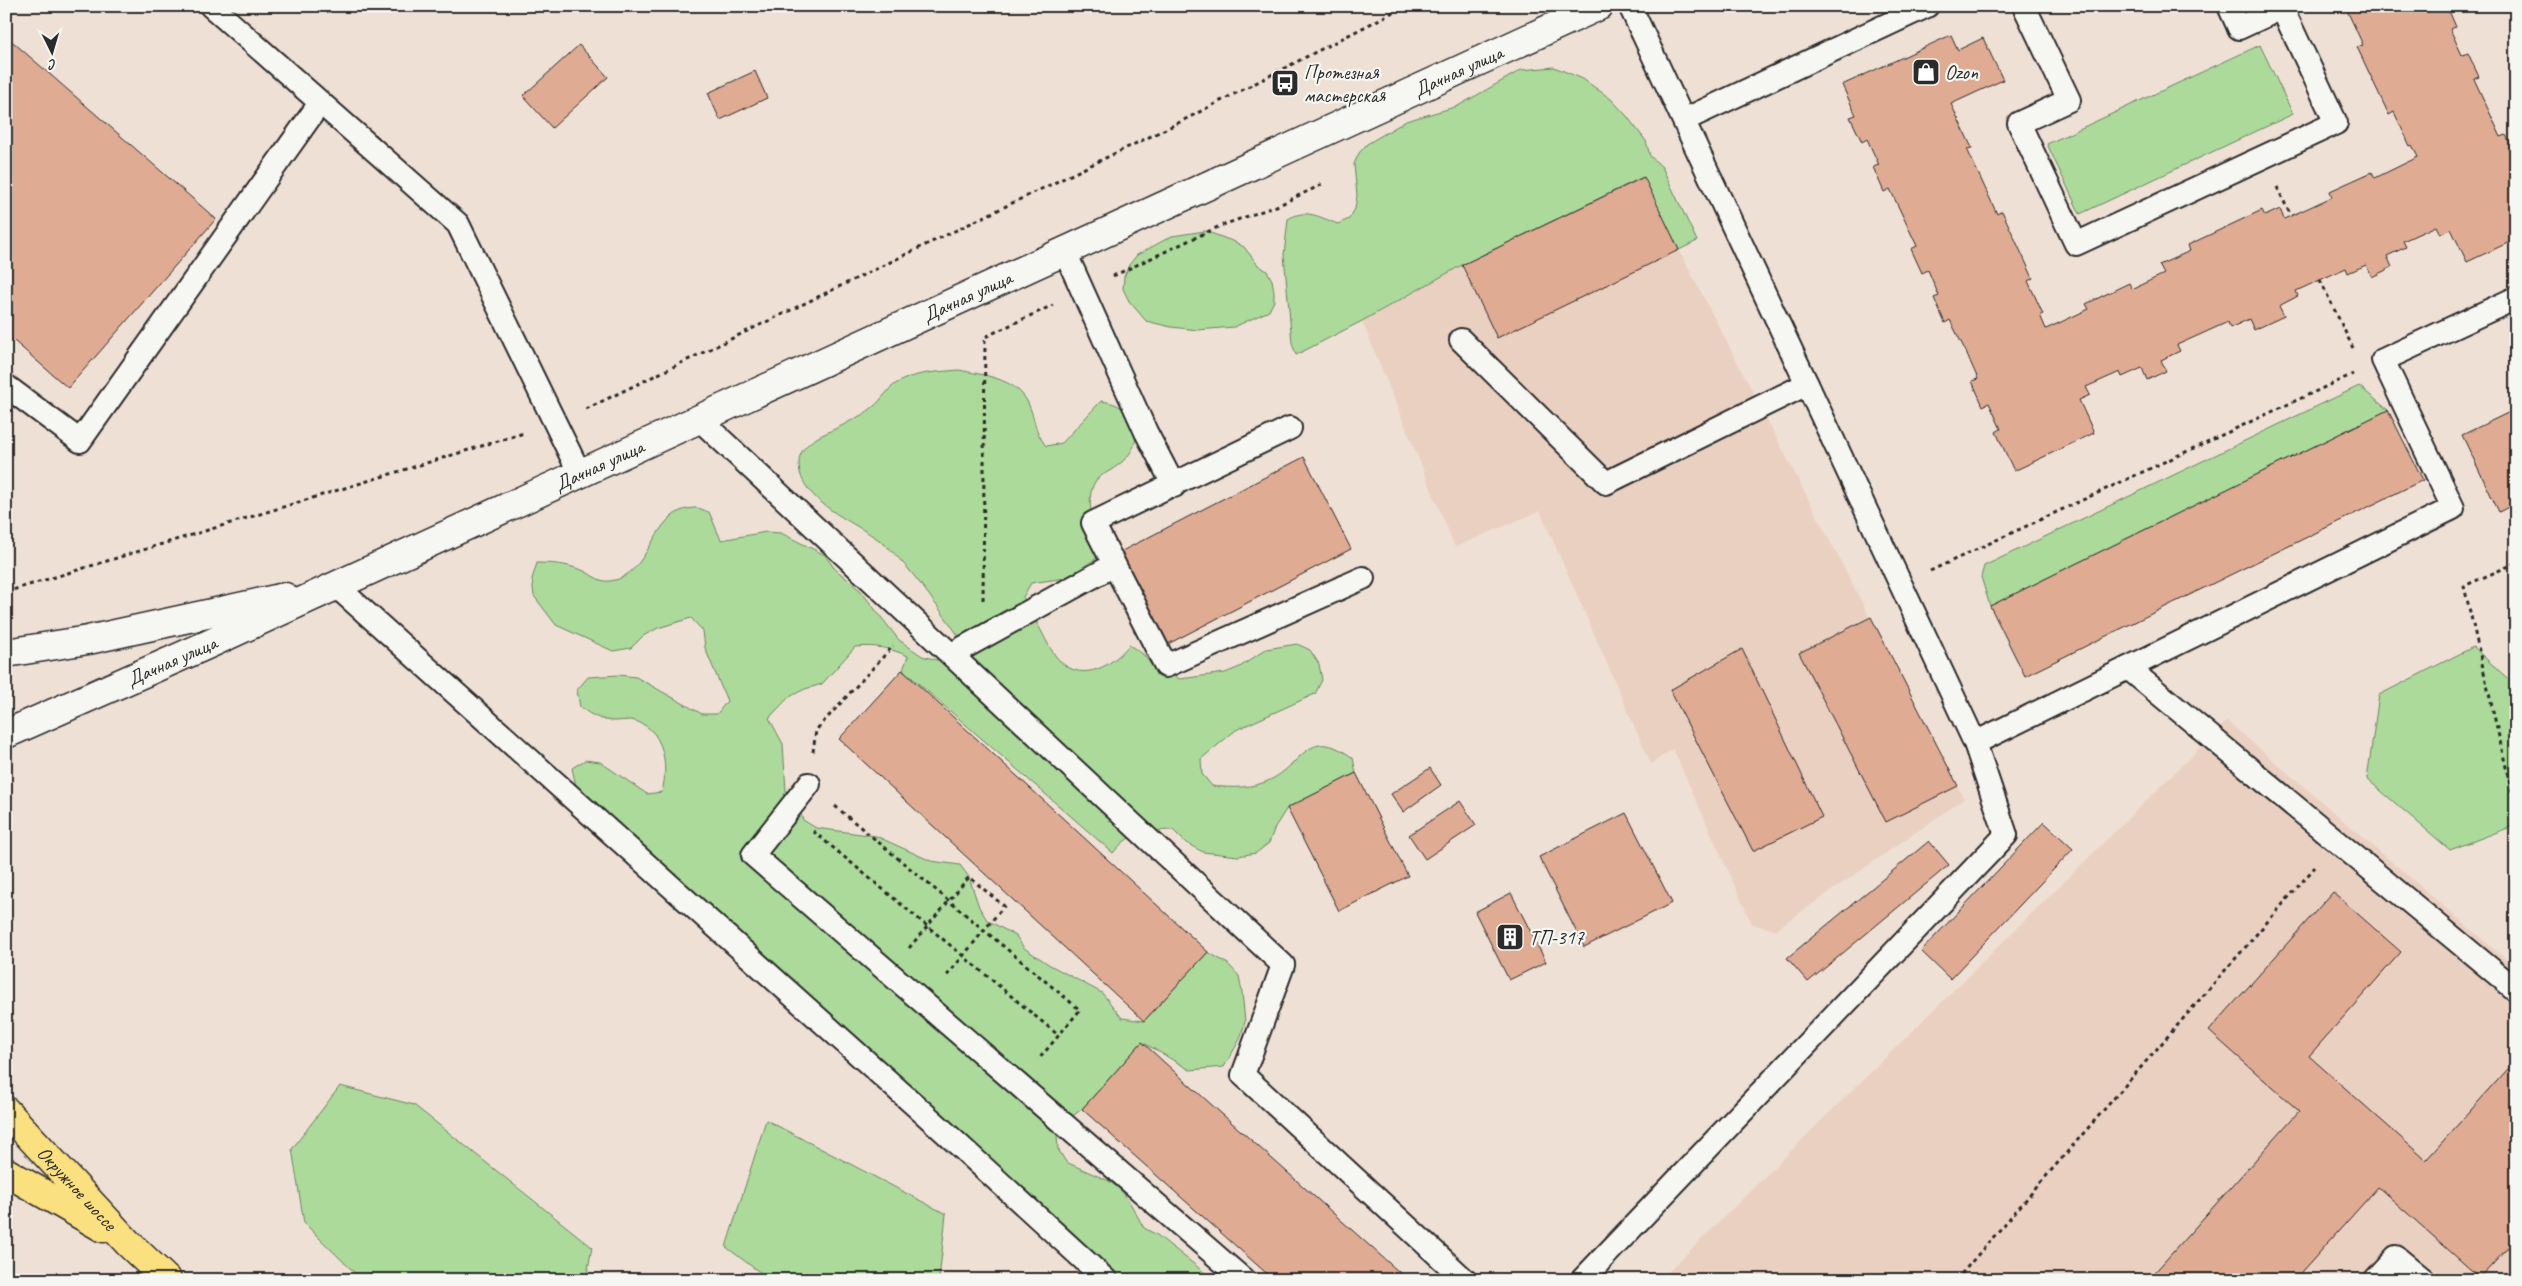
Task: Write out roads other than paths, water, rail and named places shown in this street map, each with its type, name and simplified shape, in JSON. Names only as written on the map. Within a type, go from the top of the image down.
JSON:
[{"type":"main road","name":"Окружное шоссе","points":[[6,1111],[128,1243],[167,1280]]},
{"type":"main road","name":"Окружное шоссе","points":[[6,1172],[128,1243]]},
{"type":"street","name":"Дачная улица","points":[[6,734],[700,420],[1599,6]]},
{"type":"street","name":"Дачная улица","points":[[6,653],[88,640],[336,586]]},
{"type":"lane","points":[[210,6],[458,224],[580,474]]},
{"type":"lane","points":[[1583,1280],[2006,836],[1976,743],[1630,6]]},
{"type":"lane","points":[[1684,120],[1927,6]]},
{"type":"lane","points":[[2024,6],[2069,100],[2020,123],[2076,244],[2336,123],[2282,8],[2239,28],[2229,6]]},
{"type":"lane","points":[[6,386],[80,441],[320,103]]},
{"type":"lane","points":[[1065,252],[1146,432],[1174,486]]},
{"type":"lane","points":[[1976,743],[2453,508],[2383,360],[2516,298]]},
{"type":"lane","points":[[1461,340],[1606,483],[1807,384]]},
{"type":"lane","points":[[700,420],[1283,965],[1243,1074],[1465,1280]]},
{"type":"lane","points":[[1290,428],[1174,486],[1093,523],[1166,666],[1363,578]]},
{"type":"lane","points":[[952,654],[1114,565]]},
{"type":"lane","points":[[336,586],[930,1118],[1106,1280]]},
{"type":"lane","points":[[2128,668],[2516,990]]},
{"type":"lane","points":[[809,784],[752,855],[1244,1280]]},
{"type":"lane","points":[[2375,1280],[2396,1256],[2424,1280]]},
{"type":"place","name":"Ozon","points":[[1926,72]]},
{"type":"place","name":"Протезная мастерская","points":[[1285,83]]},
{"type":"place","name":"ТП-317","points":[[1510,937]]}]
